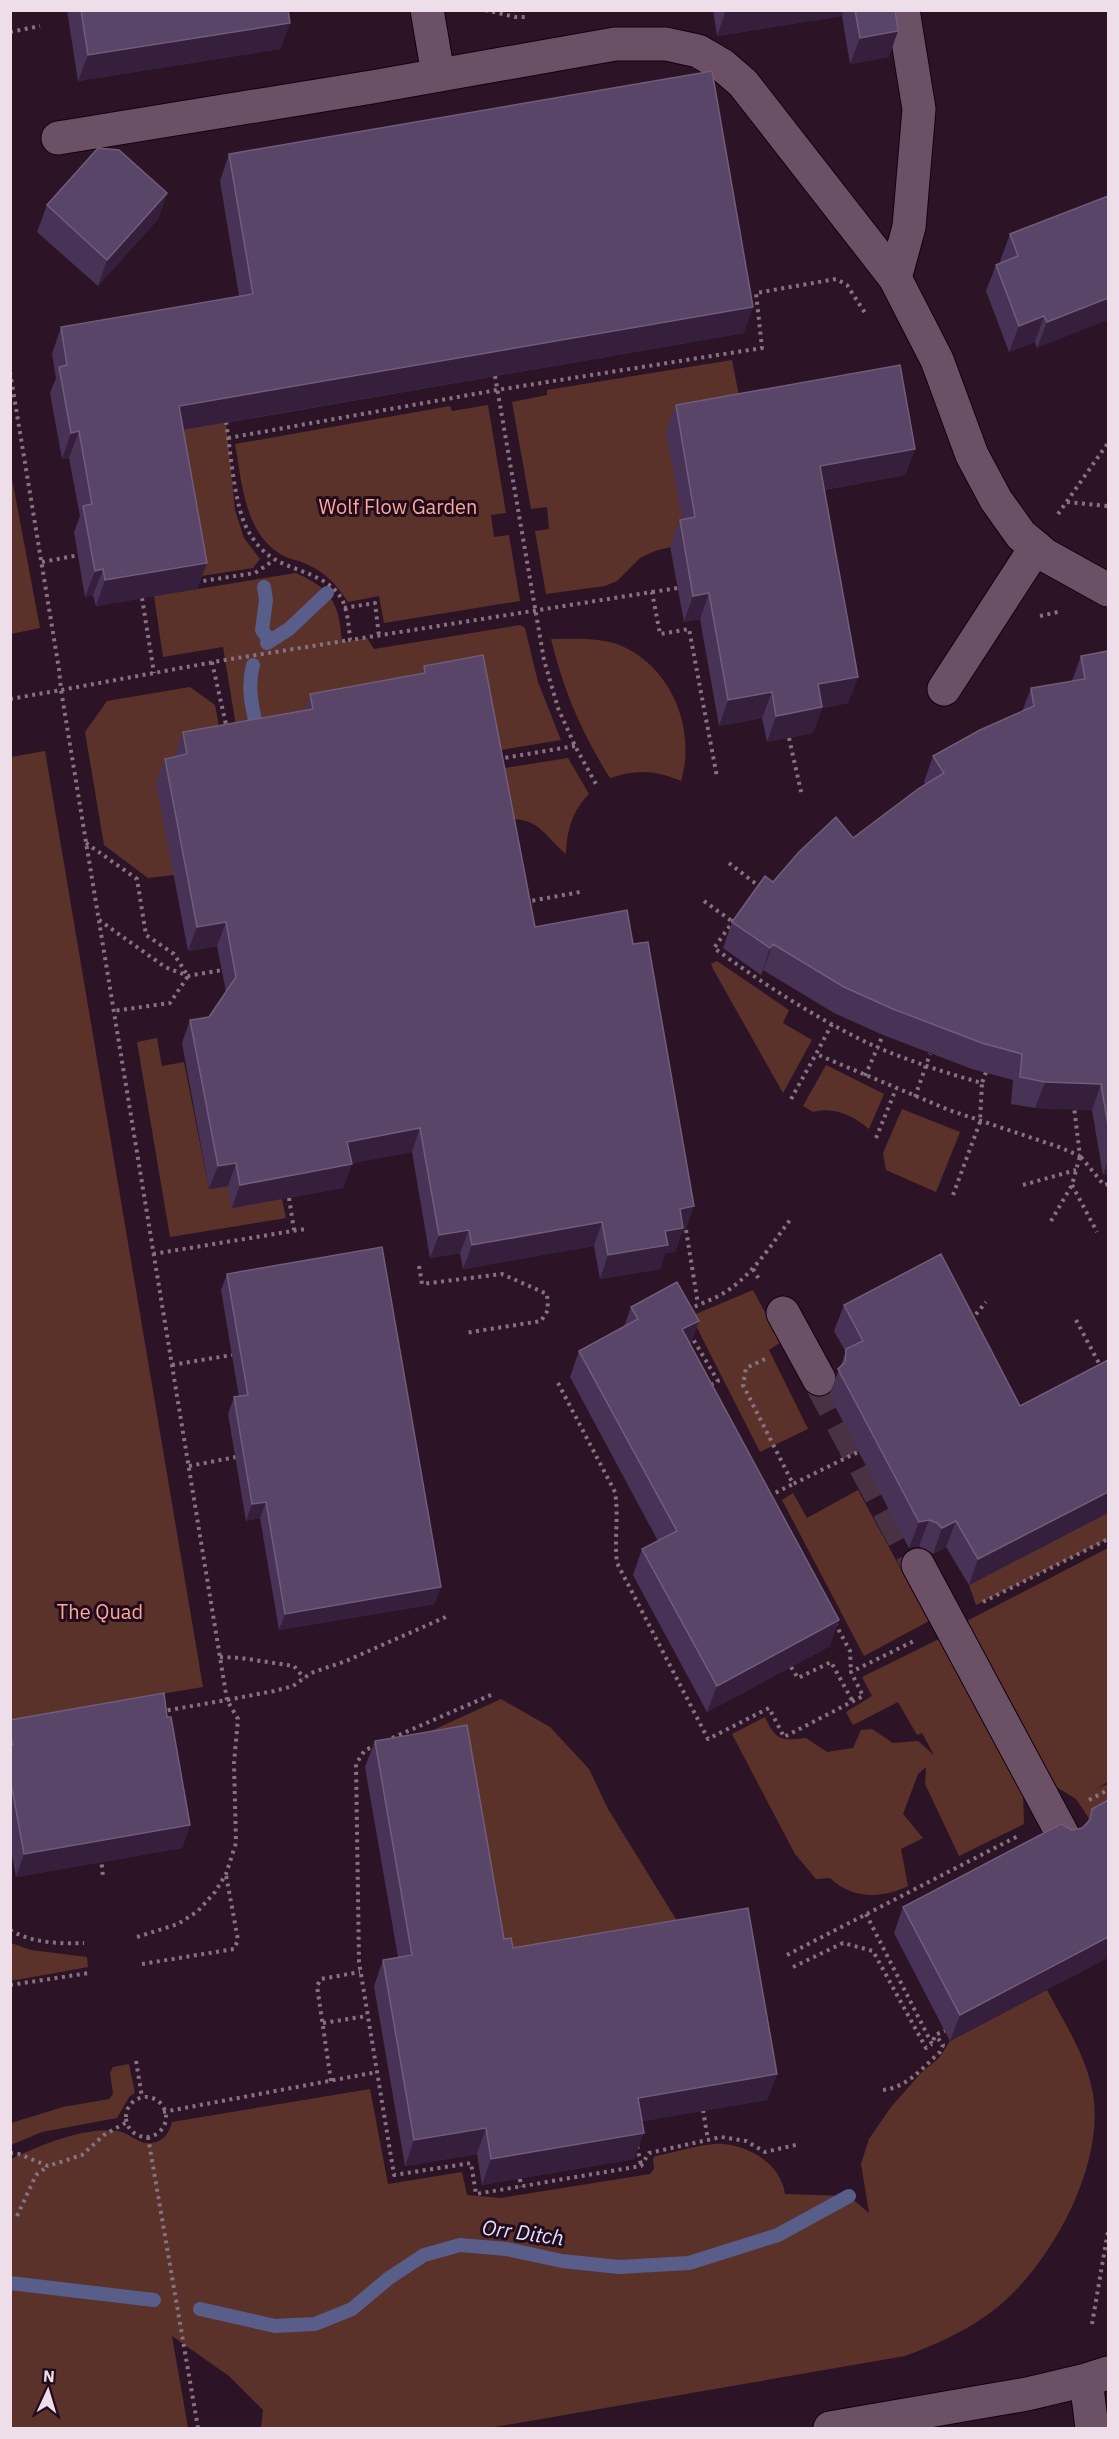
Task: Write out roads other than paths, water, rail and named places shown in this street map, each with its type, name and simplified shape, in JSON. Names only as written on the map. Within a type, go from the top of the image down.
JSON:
[{"type":"street","points":[[427,10],[438,74]]},
{"type":"street","points":[[895,279],[909,227],[919,109],[903,10]]},
{"type":"street","points":[[58,138],[615,44],[666,44],[698,51],[722,65],[743,82],[895,279],[937,360],[972,455],[1021,535],[1045,555],[1108,590]]},
{"type":"street","points":[[944,689],[1036,547]]},
{"type":"street","points":[[783,1313],[819,1379]]},
{"type":"street","points":[[918,1565],[1064,1837]]},
{"type":"street","points":[[830,2428],[971,2404],[1097,2377],[1092,2428]]},
{"type":"waterway","points":[[264,587],[266,600],[262,630],[269,640]]},
{"type":"waterway","points":[[267,643],[289,629],[327,593]]},
{"type":"waterway","points":[[253,665],[250,689],[257,729]]},
{"type":"waterway","name":"Orr Ditch","points":[[200,2309],[275,2326],[315,2324],[352,2309],[389,2278],[424,2255],[460,2245],[507,2249],[562,2261],[619,2267],[689,2263],[778,2235],[849,2196]]},
{"type":"waterway","name":"Orr Ditch","points":[[10,2283],[154,2300]]},
{"type":"tunnel","points":[[819,1379],[918,1565]]},
{"type":"park label","name":"Wolf Flow Garden","points":[[398,507]]},
{"type":"park label","name":"The Quad","points":[[100,1612]]}]
